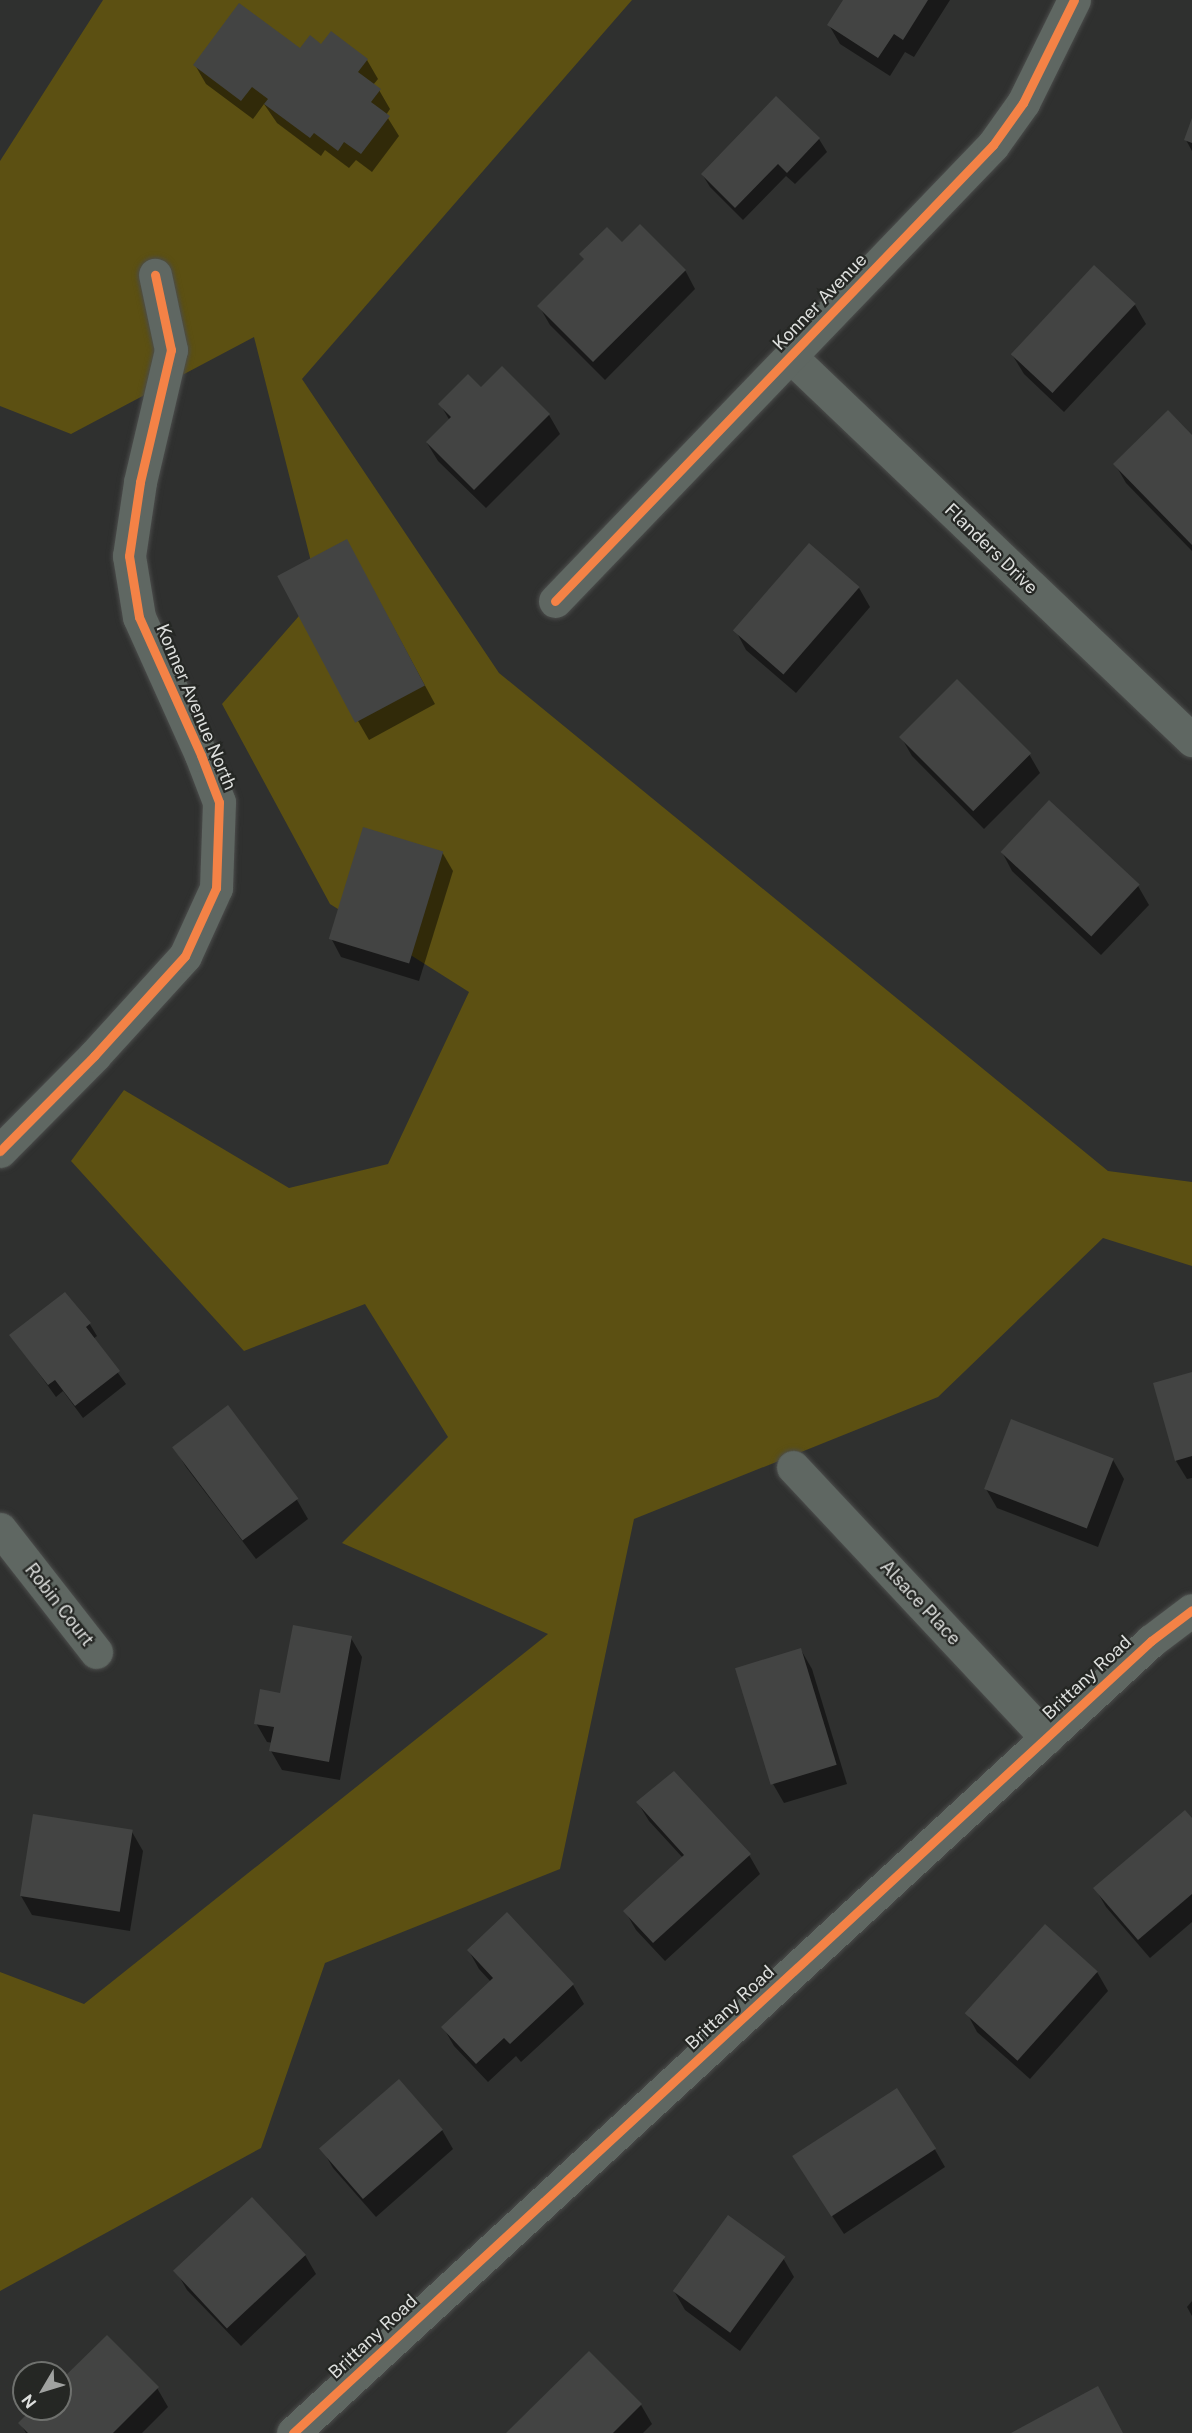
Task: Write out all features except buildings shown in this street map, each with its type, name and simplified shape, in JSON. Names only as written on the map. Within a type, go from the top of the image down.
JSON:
[{"type":"street","name":"Konner Avenue","points":[[555,601],[993,145],[1023,103],[1074,0]]},
{"type":"street","name":"Konner Avenue North","points":[[0,1151],[94,1056],[185,956],[216,888],[219,802],[201,755],[139,616],[129,556],[140,482],[171,350],[155,275]]},
{"type":"street","name":"Flanders Drive","points":[[791,357],[1192,740]]},
{"type":"street","name":"Alsace Place","points":[[794,1467],[1047,1738]]},
{"type":"street","name":"Robin Court","points":[[0,1529],[96,1652]]},
{"type":"street","name":"Brittany Road","points":[[293,2433],[1152,1641],[1192,1610]]},
{"type":"shaded area","points":[[103,0],[632,0],[302,379],[499,673],[1108,1171],[1192,1182],[1192,1266],[1103,1238],[938,1397],[634,1519],[560,1869],[325,1963],[261,2148],[0,2291],[0,1972],[84,2004],[548,1634],[342,1543],[448,1437],[365,1304],[244,1351],[71,1161],[124,1090],[289,1188],[388,1164],[469,992],[330,904],[222,704],[319,593],[254,337],[71,434],[0,406],[0,161]]},
{"type":"cycle path","points":[[555,601],[993,145],[1023,103],[1074,0]]},
{"type":"cycle path","points":[[0,1151],[94,1056],[185,956],[216,888],[219,802],[201,755],[139,617],[129,556],[140,482],[171,350],[155,275]]},
{"type":"cycle path","points":[[293,2433],[1151,1641],[1192,1610]]}]
